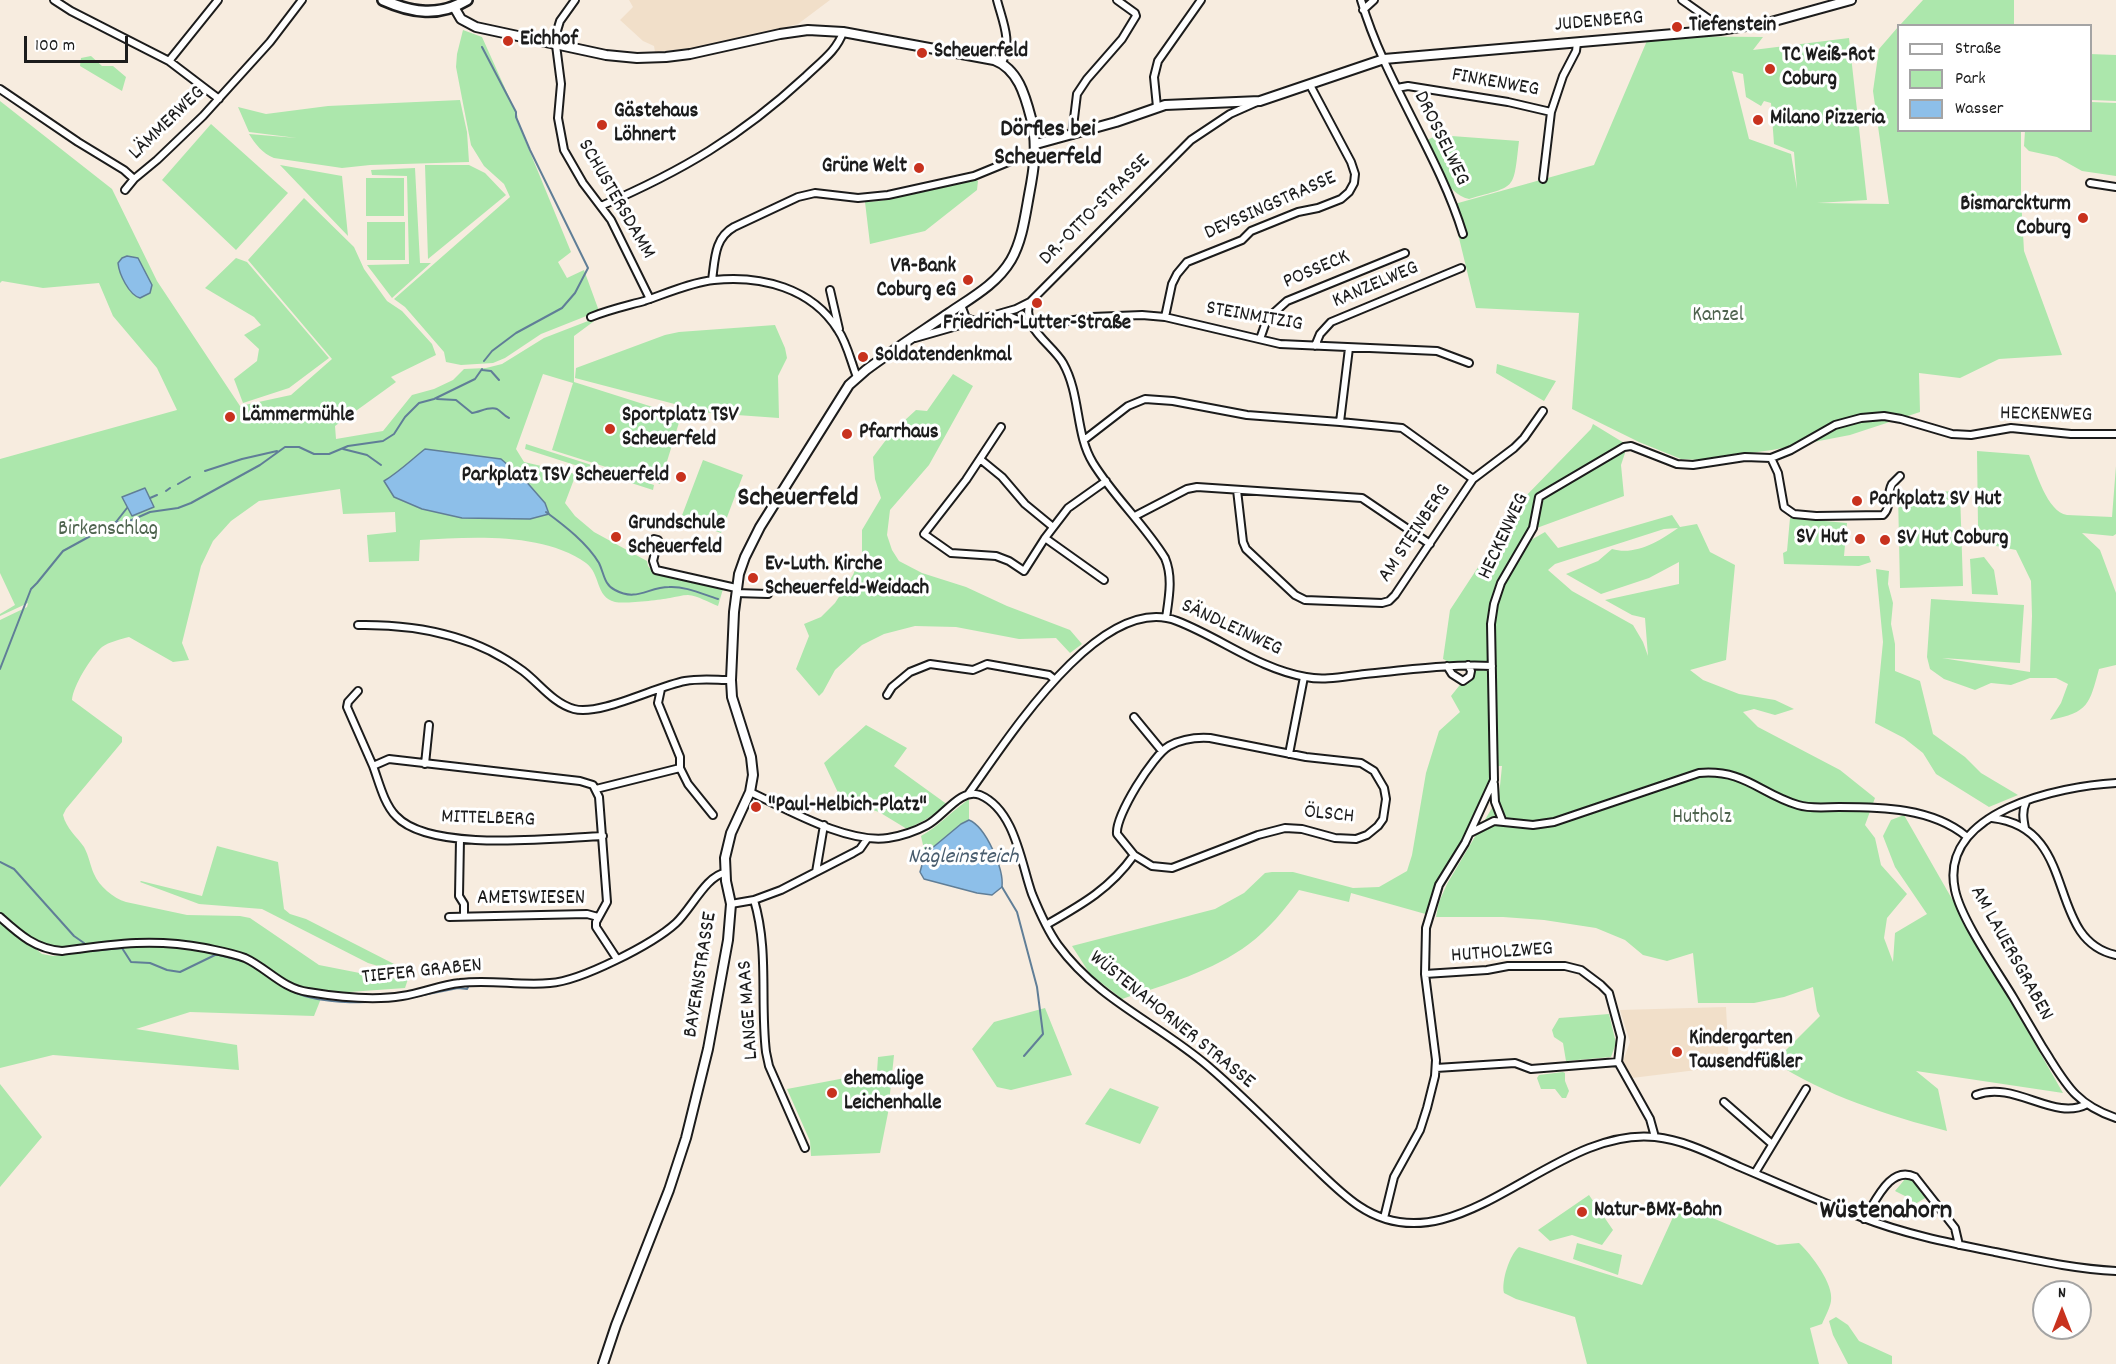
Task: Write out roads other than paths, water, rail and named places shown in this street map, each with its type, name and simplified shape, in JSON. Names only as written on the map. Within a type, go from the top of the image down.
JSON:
[{"type":"main road","points":[[383,0],[427,13],[444,11],[467,0]]},
{"type":"street","points":[[54,0],[169,61],[219,99]]},
{"type":"street","points":[[169,61],[218,0]]},
{"type":"street","name":"LÄMMERWEG","points":[[125,190],[219,99],[270,42],[302,0]]},
{"type":"street","points":[[554,44],[560,21],[575,0]]},
{"type":"street","points":[[454,7],[461,18],[469,24],[606,55],[657,58],[690,54],[798,31],[831,30],[1002,63],[1007,49],[1007,38],[997,0]]},
{"type":"street","points":[[1072,135],[1077,94],[1122,39],[1136,16],[1117,0]]},
{"type":"street","points":[[1157,107],[1154,77],[1158,61],[1201,0]]},
{"type":"street","name":"DROSSELWEG","points":[[1360,0],[1397,88],[1455,207],[1463,234]]},
{"type":"street","points":[[1364,10],[1374,0]]},
{"type":"street","points":[[1682,0],[1716,24],[1720,30]]},
{"type":"street","name":"JUDENBERG","points":[[1384,59],[1720,30],[1771,22],[1851,0]]},
{"type":"street","points":[[601,206],[696,160],[743,129],[829,54],[839,44],[843,32]]},
{"type":"street","points":[[1543,179],[1551,112],[1563,76],[1576,51],[1577,43]]},
{"type":"street","name":"SCHUSTERSDAMM","points":[[554,44],[560,77],[559,131],[564,150],[583,183],[611,220],[650,298]]},
{"type":"street","name":"DR.-OTTO-STRASSE","points":[[911,339],[1001,313],[1030,302],[1191,140],[1232,114],[1260,101],[1384,59]]},
{"type":"street","name":"BAYERNSTRASSE","points":[[603,1364],[669,1190],[686,1138],[699,1088],[728,940],[731,904],[725,873],[726,858],[731,833],[750,792],[753,767],[732,697],[731,680],[736,590],[745,557],[760,527],[834,407],[857,377],[997,278],[1016,250],[1025,219],[1036,144],[1029,108],[1022,88],[1011,70],[1002,63]]},
{"type":"street","name":"DEYSSINGSTRASSE","points":[[1165,317],[1172,284],[1187,262],[1242,240],[1251,231],[1298,212],[1318,208],[1341,199],[1349,192],[1354,183],[1351,162],[1310,85]]},
{"type":"street","name":"FINKENWEG","points":[[1397,88],[1408,86],[1508,102],[1551,112]]},
{"type":"street","points":[[0,89],[124,170],[134,179]]},
{"type":"street","name":"DR.-OTTO-STRASSE","points":[[1036,144],[1072,135],[1157,107],[1182,103],[1260,101]]},
{"type":"street","points":[[1232,114],[1239,107],[1235,103]]},
{"type":"street","points":[[712,280],[717,247],[724,234],[798,197],[815,193],[858,198],[888,195],[974,176],[1018,158],[1035,154]]},
{"type":"street","points":[[2090,183],[2116,187]]},
{"type":"street","name":"POSSECK","points":[[1260,339],[1267,319],[1287,301],[1405,253]]},
{"type":"street","name":"KANZELWEG","points":[[1315,346],[1320,334],[1331,322],[1461,268]]},
{"type":"street","points":[[591,317],[712,280],[744,280],[771,283],[791,289],[806,297],[840,332]]},
{"type":"street","points":[[830,290],[840,332],[857,377]]},
{"type":"street","points":[[1030,302],[1028,318],[1063,362],[1071,380],[1078,402],[1084,440],[1093,462],[1106,482],[1136,516],[1168,565],[1170,582],[1166,618]]},
{"type":"street","points":[[961,305],[966,318],[979,319]]},
{"type":"street","points":[[1001,313],[1022,320],[1033,327]]},
{"type":"street","name":"STEINMITZIG","points":[[1033,327],[1129,314],[1165,317],[1280,344],[1437,351],[1469,363]]},
{"type":"street","points":[[1340,422],[1349,348]]},
{"type":"street","name":"AM STEINBERG","points":[[1084,440],[1128,406],[1145,399],[1173,401],[1247,415],[1402,428],[1473,479]]},
{"type":"street","name":"AM STEINBERG","points":[[1237,490],[1243,542],[1246,549],[1295,595],[1305,600],[1382,603],[1389,601],[1395,595],[1473,479],[1514,448],[1543,411]]},
{"type":"street","name":"HECKENWEG","points":[[1384,1218],[1394,1177],[1424,1118],[1434,1085],[1436,1068],[1425,974],[1425,944],[1429,915],[1439,885],[1470,832],[1494,780],[1491,624],[1497,593],[1505,574],[1533,528],[1537,503],[1544,493],[1627,446],[1677,464],[1693,465],[1745,457],[1771,458],[1791,450],[1835,425],[1861,418],[1884,416],[1936,430],[1962,434],[1977,434],[2011,428],[2071,434],[2116,434]]},
{"type":"street","points":[[1000,428],[980,459],[924,534],[946,551],[996,556],[1024,571],[1068,508],[1106,482]]},
{"type":"street","points":[[1771,458],[1778,473],[1784,507],[1794,514],[1883,515],[1888,508],[1892,484],[1900,476]]},
{"type":"street","points":[[980,459],[1002,477],[1024,504],[1053,527]]},
{"type":"street","points":[[1136,516],[1187,489],[1197,487],[1362,498],[1430,544]]},
{"type":"street","points":[[1045,538],[1104,580]]},
{"type":"street","points":[[654,539],[658,540],[652,561],[656,570],[736,590],[768,594]]},
{"type":"street","name":"SÄNDLEINWEG","points":[[969,794],[1031,706],[1054,679],[1076,659],[1118,628],[1145,618],[1166,618],[1178,621],[1281,671],[1304,677],[1323,678],[1447,666],[1492,666]]},
{"type":"street","points":[[358,625],[413,627],[461,638],[500,656],[555,699],[577,709],[603,706],[689,681],[731,680]]},
{"type":"street","points":[[887,695],[892,687],[910,672],[930,664],[973,670],[987,664],[1049,675],[1054,679]]},
{"type":"street","points":[[1447,666],[1452,674],[1463,681],[1470,676],[1471,671],[1468,665]]},
{"type":"street","points":[[1289,754],[1304,677]]},
{"type":"street","points":[[661,689],[658,703],[680,757],[680,768],[688,784],[713,815]]},
{"type":"street","name":"MITTELBERG","points":[[358,691],[347,706],[387,802],[406,825],[422,832],[460,839],[603,836]]},
{"type":"street","points":[[1046,925],[1093,898],[1112,881],[1134,855],[1117,834],[1117,826],[1143,777],[1162,751],[1134,717]]},
{"type":"street","points":[[425,764],[429,725]]},
{"type":"street","name":"ÖLSCH","points":[[1134,855],[1152,866],[1172,867],[1267,832],[1285,828],[1351,839],[1367,835],[1383,819],[1386,799],[1380,780],[1369,767],[1354,762],[1289,754],[1197,737],[1169,746],[1162,751]]},
{"type":"street","points":[[373,766],[389,759],[590,783],[596,789],[599,797],[607,902],[598,917],[596,927],[617,958]]},
{"type":"street","points":[[596,789],[680,768]]},
{"type":"street","points":[[1470,832],[1490,822],[1502,820],[1516,825],[1554,822],[1699,772],[1712,771],[1750,781],[1799,805],[1873,807],[1909,812],[1947,823],[1966,836],[1979,825],[2026,801],[2076,788],[2116,783]]},
{"type":"street","points":[[1494,780],[1495,802],[1502,820]]},
{"type":"street","points":[[750,792],[824,825],[867,839],[894,837],[921,828],[930,824],[959,799],[969,794]]},
{"type":"street","name":"WÜSTENAHORNER STRASSE","points":[[969,794],[976,793],[987,799],[1010,826],[1033,896],[1046,925],[1065,955],[1090,982],[1205,1063],[1335,1186],[1359,1206],[1384,1218],[1402,1223],[1420,1224],[1450,1217],[1487,1202],[1571,1155],[1604,1142],[1634,1137],[1655,1137],[1696,1148],[1864,1219],[1922,1237],[2074,1268],[2116,1271]]},
{"type":"street","points":[[2025,828],[2023,809],[2026,801]]},
{"type":"street","points":[[1992,818],[2008,820],[2025,828],[2043,846],[2054,864],[2073,918],[2082,935],[2095,947],[2116,955]]},
{"type":"street","points":[[816,872],[824,825]]},
{"type":"street","name":"AM LAUERSGRABEN","points":[[1966,836],[1955,860],[1953,873],[1960,906],[2064,1083],[2087,1104],[2116,1118]]},
{"type":"street","name":"AMETSWIESEN","points":[[460,839],[459,896],[464,904],[464,916]]},
{"type":"street","points":[[731,904],[754,900],[816,872],[860,849],[867,839]]},
{"type":"street","name":"TIEFER GRABEN","points":[[0,917],[30,942],[50,950],[62,951],[147,941],[182,943],[245,958],[266,969],[282,983],[304,992],[340,997],[390,997],[457,983],[549,983],[575,978],[617,958],[669,928],[690,908],[713,877],[725,873]]},
{"type":"street","name":"LANGE MAAS","points":[[754,900],[763,944],[766,1052],[769,1066],[805,1148]]},
{"type":"street","name":"AMETSWIESEN","points":[[449,917],[587,914],[598,917]]},
{"type":"street","name":"HUTHOLZWEG","points":[[1425,974],[1487,970],[1508,966],[1565,966],[1581,970],[1609,993],[1621,1037],[1618,1062]]},
{"type":"street","points":[[1436,1068],[1515,1063],[1531,1069],[1618,1062],[1650,1119],[1655,1137]]},
{"type":"street","points":[[1755,1173],[1806,1089]]},
{"type":"street","points":[[1976,1095],[1992,1090],[2067,1110],[2087,1104]]},
{"type":"street","points":[[1724,1102],[1772,1144]]},
{"type":"street","points":[[1864,1219],[1890,1180],[1898,1174],[1909,1174],[1915,1177],[1955,1228],[1959,1245]]},
{"type":"water","points":[[127,256],[138,258],[152,285],[150,293],[140,298],[128,289],[120,273],[118,263]]},
{"type":"water","points":[[425,449],[501,459],[524,479],[545,503],[549,514],[530,519],[462,518],[422,509],[394,497],[384,481]]},
{"type":"water","points":[[145,488],[154,507],[132,516],[122,497]]},
{"type":"water","name":"Nägleinsteich","points":[[969,820],[982,831],[997,860],[1002,887],[992,895],[924,879],[920,872],[925,854]]},
{"type":"waterway","points":[[482,47],[516,112],[530,150],[588,268],[575,293],[562,308],[516,333],[492,351],[484,361]]},
{"type":"waterway","points":[[116,522],[125,523],[150,512],[178,508],[191,503],[260,465],[285,447],[299,447],[314,454],[329,454],[348,446],[383,441],[394,434],[405,417],[419,403],[434,399],[475,379],[482,369]]},
{"type":"waterway","points":[[482,370],[491,371],[499,380]]},
{"type":"waterway","points":[[437,399],[456,400],[472,413],[494,408],[509,418]]},
{"type":"waterway","points":[[343,449],[367,455],[381,465]]},
{"type":"waterway","points":[[205,471],[277,451]]},
{"type":"waterway","points":[[178,484],[190,477]]},
{"type":"waterway","points":[[166,491],[170,488]]},
{"type":"waterway","points":[[150,498],[157,495]]},
{"type":"waterway","points":[[0,669],[31,589],[63,551],[116,522],[127,508]]},
{"type":"waterway","points":[[546,512],[588,549],[599,563],[606,582],[611,588],[630,595],[675,587],[718,599]]},
{"type":"waterway","points":[[0,862],[14,869],[74,936],[84,943]]},
{"type":"waterway","points":[[1002,887],[1017,912],[1037,987],[1043,1034],[1024,1056]]},
{"type":"waterway","points":[[88,949],[90,951],[122,948],[131,962],[150,963],[167,970],[180,972],[219,955],[247,962],[285,988]]},
{"type":"waterway","points":[[408,998],[468,987]]},
{"type":"waterway","points":[[290,990],[300,995],[326,1000],[355,1002],[393,1000]]},
{"type":"place","name":"Tiefenstein","points":[[1677,27]]},
{"type":"place","name":"Eichhof","points":[[508,41]]},
{"type":"place","name":"Scheuerfeld","points":[[922,53]]},
{"type":"place","name":"TC Weiß-Rot Coburg","points":[[1770,69]]},
{"type":"place","name":"Milano Pizzeria","points":[[1758,120]]},
{"type":"place","name":"Gästehaus Löhnert","points":[[602,125]]},
{"type":"place","name":"Grüne Welt","points":[[919,168]]},
{"type":"place","name":"Bismarckturm Coburg","points":[[2083,218]]},
{"type":"place","name":"VR-Bank Coburg eG","points":[[968,280]]},
{"type":"place","name":"Friedrich-Lutter-Straße","points":[[1037,303]]},
{"type":"place","name":"Soldatendenkmal","points":[[863,357]]},
{"type":"place","name":"Lämmermühle","points":[[230,417]]},
{"type":"place","name":"Sportplatz TSV Scheuerfeld","points":[[610,429]]},
{"type":"place","name":"Pfarrhaus","points":[[847,434]]},
{"type":"place","name":"Parkplatz TSV Scheuerfeld","points":[[681,477]]},
{"type":"place","name":"Parkplatz SV Hut","points":[[1857,501]]},
{"type":"place","name":"Grundschule Scheuerfeld","points":[[616,537]]},
{"type":"place","name":"SV Hut","points":[[1860,539]]},
{"type":"place","name":"SV Hut Coburg","points":[[1885,540]]},
{"type":"place","name":"Ev-Luth. Kirche Scheuerfeld-Weidach","points":[[753,578]]},
{"type":"place","name":"\"Paul-Helbich-Platz\"","points":[[756,807]]},
{"type":"place","name":"Kindergarten Tausendfüßler","points":[[1677,1052]]},
{"type":"place","name":"ehemalige Leichenhalle","points":[[832,1093]]},
{"type":"place","name":"Natur-BMX-Bahn","points":[[1582,1212]]},
{"type":"district","name":"Dörfles bei Scheuerfeld","points":[[1048,146]]},
{"type":"district","name":"Scheuerfeld","points":[[798,500]]},
{"type":"district","name":"Wüstenahorn","points":[[1886,1213]]},
{"type":"park label","name":"Kanzel","points":[[1718,317]]},
{"type":"park label","name":"Birkenschlag","points":[[108,531]]},
{"type":"park label","name":"Hutholz","points":[[1702,819]]}]
